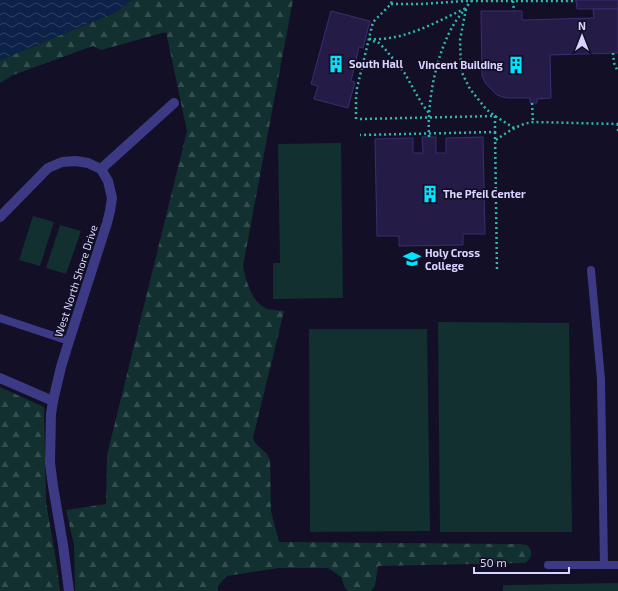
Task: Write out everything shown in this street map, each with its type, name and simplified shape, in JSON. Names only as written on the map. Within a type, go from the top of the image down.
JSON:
[{"type":"street","points":[[0,217],[48,168],[62,162],[76,160],[88,163],[101,169],[174,103]]},
{"type":"street","name":"West North Shore Drive","points":[[69,591],[50,463],[51,414],[69,341],[110,211],[112,198],[108,181],[101,169]]},
{"type":"street","points":[[0,378],[53,401]]},
{"type":"lane","points":[[592,270],[601,379],[604,565]]},
{"type":"lane","points":[[0,318],[69,341]]},
{"type":"lane","points":[[548,565],[618,565]]},
{"type":"path","points":[[356,119],[357,88],[373,22],[392,2],[421,4],[465,1],[576,1]]},
{"type":"path","points":[[429,135],[428,117],[434,83],[443,48],[454,24],[471,1]]},
{"type":"path","points":[[514,1],[514,11]]},
{"type":"path","points":[[369,39],[396,37],[424,29],[466,8]]},
{"type":"path","points":[[466,8],[460,40],[461,68],[463,75],[470,89],[486,109],[514,128]]},
{"type":"path","points":[[369,39],[379,43],[404,72],[422,104],[429,113]]},
{"type":"path","points":[[613,54],[614,63],[618,72]]},
{"type":"path","points":[[532,103],[533,122]]},
{"type":"path","points":[[360,119],[495,116]]},
{"type":"path","points":[[495,116],[497,271]]},
{"type":"path","points":[[495,141],[514,128],[528,122],[618,122],[618,131]]},
{"type":"path","points":[[360,135],[429,135],[495,132]]},
{"type":"green space","points":[[131,0],[293,0],[243,266],[250,290],[260,305],[272,310],[284,311],[253,438],[256,444],[267,454],[270,460],[271,511],[279,542],[519,544],[527,545],[531,550],[531,557],[525,563],[378,566],[375,586],[371,591],[348,591],[345,588],[341,577],[328,568],[279,568],[227,576],[218,586],[218,591],[75,591],[74,545],[66,510],[106,504],[107,455],[187,131],[166,32],[101,50],[93,46],[13,75],[0,83],[0,60],[116,12]]},
{"type":"green space","points":[[341,143],[343,298],[273,299],[273,263],[280,263],[278,144]]},
{"type":"green space","points":[[33,216],[54,222],[40,266],[19,260]]},
{"type":"green space","points":[[60,225],[81,231],[66,274],[46,268]]},
{"type":"green space","points":[[438,322],[569,323],[572,532],[440,532]]},
{"type":"green space","points":[[309,329],[427,329],[430,531],[310,532]]},
{"type":"green space","points":[[0,387],[44,407],[46,502],[60,591],[0,591]]},
{"type":"green space","points":[[618,583],[618,591],[503,591],[503,585]]},
{"type":"water","points":[[0,0],[131,0],[116,12],[0,60]]},
{"type":"building","points":[[576,0],[618,0],[618,9],[577,9]]},
{"type":"building","name":"Vincent Building","points":[[593,9],[618,9],[618,53],[550,55],[551,98],[537,99],[537,103],[530,103],[530,98],[506,98],[497,95],[486,84],[482,76],[481,11],[522,11],[522,20],[594,18]]},
{"type":"building","name":"South Hall","points":[[331,11],[370,21],[363,48],[359,47],[351,81],[355,82],[348,108],[314,99],[318,86],[311,84]]},
{"type":"building","name":"The Pfeil Center","points":[[422,137],[436,137],[436,153],[446,153],[446,138],[483,137],[485,234],[463,234],[463,245],[399,246],[399,236],[377,236],[375,139],[413,138],[413,153],[423,153]]},
{"type":"place","name":"South Hall","points":[[336,64]]},
{"type":"place","name":"Vincent Building","points":[[516,65]]},
{"type":"place","name":"The Pfeil Center","points":[[430,194]]},
{"type":"place","name":"Holy Cross College","points":[[412,259]]}]
